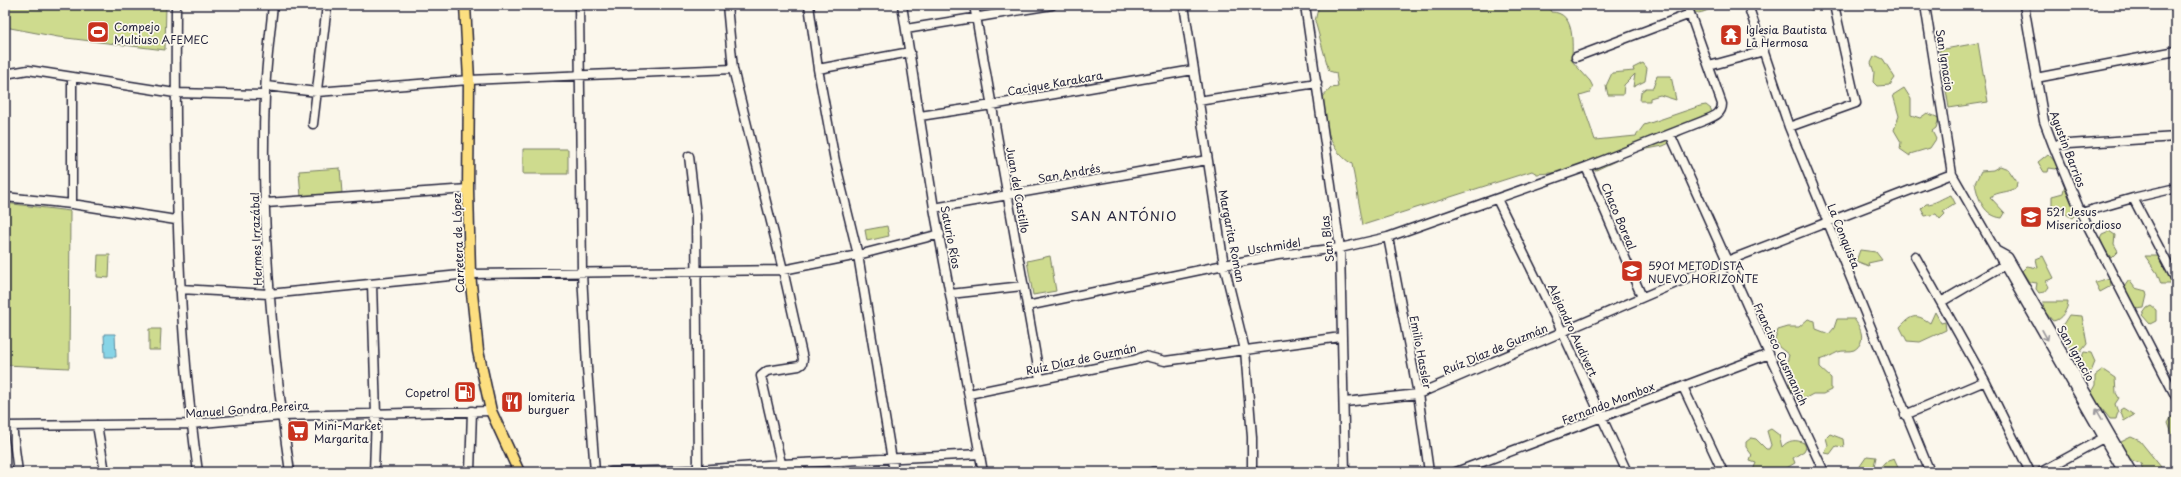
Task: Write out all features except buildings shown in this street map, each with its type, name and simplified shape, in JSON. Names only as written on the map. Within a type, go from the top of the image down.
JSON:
[{"type":"main road","name":"Carretera de López","points":[[465,5],[469,80],[468,189],[470,274],[478,351],[491,411],[519,472]]},
{"type":"street","points":[[176,5],[176,220],[191,424],[198,472]]},
{"type":"street","name":"Hermes Irrazábal","points":[[273,5],[265,95],[269,294],[282,416],[290,472]]},
{"type":"street","points":[[313,124],[327,5]]},
{"type":"street","points":[[579,5],[581,76],[582,273],[586,368],[595,472]]},
{"type":"street","points":[[727,5],[733,69],[783,270],[803,362],[799,366],[767,371],[760,376],[782,468]]},
{"type":"street","points":[[809,5],[818,69],[835,161],[858,255],[894,472]]},
{"type":"street","name":"Saturio Ríos","points":[[902,5],[934,208],[983,472]]},
{"type":"street","name":"Juan del Castillo","points":[[974,5],[1040,379]]},
{"type":"street","points":[[906,29],[1052,5]]},
{"type":"street","name":"Margarita Roman","points":[[1184,5],[1224,265],[1245,350],[1252,437],[1252,472]]},
{"type":"street","name":"San Blas","points":[[1305,5],[1340,248],[1341,337],[1345,402],[1344,472]]},
{"type":"street","points":[[1686,5],[1709,66],[1764,51]]},
{"type":"street","name":"La Conquista","points":[[1748,5],[1789,127],[1930,472]]},
{"type":"street","points":[[1789,127],[1856,103],[1834,5]]},
{"type":"street","name":"San Ignacio","points":[[1925,5],[1952,174],[1997,250],[2008,263],[2107,437],[2123,472]]},
{"type":"street","name":"Agustin Barrios","points":[[2024,5],[2044,121],[2053,145],[2081,213],[2176,397]]},
{"type":"street","points":[[1576,57],[1690,14]]},
{"type":"street","points":[[2036,78],[2176,51]]},
{"type":"street","points":[[818,69],[910,52]]},
{"type":"street","name":"Uschmidel","points":[[1027,306],[1224,265],[1278,255],[1340,248],[1388,237],[1497,199],[1586,167],[1719,114],[1722,110],[1722,104],[1709,66]]},
{"type":"street","points":[[266,86],[317,92],[469,80],[733,69]]},
{"type":"street","points":[[5,74],[28,70],[175,93],[265,95]]},
{"type":"street","name":"Cacique Karakara","points":[[920,116],[1193,70]]},
{"type":"street","points":[[72,77],[72,204]]},
{"type":"street","points":[[1198,101],[1317,83]]},
{"type":"street","name":"Francisco Cusmanich","points":[[1670,134],[1768,354],[1824,472]]},
{"type":"street","points":[[2053,145],[2176,137]]},
{"type":"street","points":[[689,156],[696,216],[698,471]]},
{"type":"street","name":"San Andrés","points":[[934,208],[1207,160]]},
{"type":"street","name":"Chaco Boreal","points":[[1586,167],[1642,296]]},
{"type":"street","name":"Ruíz Díaz de Guzmán","points":[[1345,402],[1418,394],[1642,296],[1727,261],[1952,174]]},
{"type":"street","points":[[2081,213],[2133,198],[2176,188]]},
{"type":"street","points":[[266,202],[468,189]]},
{"type":"street","points":[[5,197],[72,204],[176,220]]},
{"type":"street","points":[[2133,198],[2176,279]]},
{"type":"street","name":"Alejandro Audivert","points":[[1497,199],[1562,332],[1627,472]]},
{"type":"street","points":[[180,289],[269,294],[470,274],[783,270],[858,255],[940,234]]},
{"type":"street","name":"Emilio Hassler","points":[[1388,237],[1418,394],[1429,472]]},
{"type":"street","points":[[1915,256],[1985,381],[2030,472]]},
{"type":"street","points":[[1941,302],[2008,263]]},
{"type":"street","points":[[372,284],[376,415],[374,472]]},
{"type":"street","points":[[950,294],[1023,286]]},
{"type":"street","name":"Ruíz Díaz de Guzmán","points":[[969,394],[1135,360],[1145,356],[1165,361],[1341,337]]},
{"type":"street","name":"Fernando Mombox","points":[[1456,472],[1768,354]]},
{"type":"street","points":[[1906,415],[1985,381]]},
{"type":"street","points":[[1683,387],[1722,472]]},
{"type":"street","points":[[470,472],[472,411]]},
{"type":"street","name":"Manuel Gondra Pereira","points":[[8,426],[191,424],[282,416],[376,415],[491,411]]},
{"type":"street","points":[[97,425],[105,472]]},
{"type":"street","points":[[8,426],[18,472]]},
{"type":"street","points":[[2041,472],[2107,437]]},
{"type":"street","name":"San Ignacio","points":[[2107,437],[2132,472]]},
{"type":"street","points":[[611,472],[782,468],[892,458],[980,454]]},
{"type":"street","points":[[1152,472],[1168,472]]},
{"type":"green space","name":"Compejo Multiuso AFEMEC","points":[[5,5],[166,5],[165,50],[58,37],[5,27]]},
{"type":"green space","points":[[1319,5],[1548,5],[1551,12],[1559,13],[1565,17],[1569,23],[1572,38],[1572,61],[1590,81],[1593,87],[1590,93],[1580,96],[1595,140],[1636,136],[1644,125],[1700,106],[1706,105],[1711,109],[1712,116],[1676,138],[1676,140],[1663,146],[1637,151],[1596,170],[1537,174],[1532,171],[1363,225],[1352,164],[1337,151],[1329,135],[1324,118],[1321,99],[1331,88],[1338,87],[1336,73],[1329,71],[1315,21]]},
{"type":"green space","points":[[1688,5],[1716,5],[1704,12],[1695,13],[1692,12]]},
{"type":"green space","points":[[1804,5],[1834,5],[1831,7],[1811,10]]},
{"type":"green space","points":[[1978,43],[1988,102],[1949,108],[1939,50]]},
{"type":"green space","points":[[1877,56],[1883,59],[1895,78],[1890,85],[1877,86],[1873,82],[1874,72],[1871,63],[1874,57]]},
{"type":"green space","points":[[1643,63],[1647,68],[1645,81],[1633,87],[1635,74],[1624,85],[1623,95],[1608,95],[1606,86],[1612,73],[1634,71],[1633,68]]},
{"type":"green space","points":[[1657,76],[1671,76],[1676,100],[1660,95],[1650,98],[1650,101],[1640,101],[1641,92],[1646,88],[1653,88]]},
{"type":"green space","points":[[1904,88],[1911,99],[1911,115],[1920,118],[1927,113],[1939,118],[1936,128],[1932,131],[1936,139],[1930,148],[1910,154],[1910,156],[1900,149],[1901,142],[1894,130],[1899,116],[1893,95]]},
{"type":"green space","points":[[523,149],[568,149],[568,174],[523,174]]},
{"type":"green space","points":[[2048,154],[2059,166],[2056,169],[2049,168],[2048,172],[2044,172],[2038,162]]},
{"type":"green space","points":[[2000,166],[2008,169],[2017,182],[2016,188],[1990,197],[2005,213],[2002,218],[1996,217],[1986,210],[1980,201],[1975,183],[1981,171],[1993,170]]},
{"type":"green space","points":[[340,168],[342,193],[301,197],[299,171]]},
{"type":"green space","points":[[2069,179],[2074,181],[2074,189],[2081,201],[2073,207],[2076,214],[2072,218],[2052,205],[2052,196],[2063,193],[2066,180]]},
{"type":"green space","points":[[1951,195],[1955,203],[1943,211],[1945,214],[1940,219],[1936,214],[1925,216],[1921,209],[1926,204],[1933,203]]},
{"type":"green space","points":[[5,203],[70,211],[69,368],[5,365]]},
{"type":"green space","points":[[887,226],[889,236],[867,241],[865,230]]},
{"type":"green space","points":[[2109,231],[2115,235],[2114,244],[2118,251],[2111,258],[2103,246],[2100,238],[2102,234]]},
{"type":"green space","points":[[1860,250],[1876,252],[1882,260],[1868,263],[1869,266],[1856,261]]},
{"type":"green space","points":[[98,255],[110,255],[109,278],[97,277]]},
{"type":"green space","points":[[1050,256],[1056,291],[1033,295],[1027,261]]},
{"type":"green space","points":[[2043,256],[2054,278],[2046,281],[2049,287],[2045,292],[2039,293],[2036,289],[2037,283],[2029,282],[2022,271],[2027,266],[2038,268],[2036,259]]},
{"type":"green space","points":[[2145,256],[2162,256],[2174,279],[2172,284],[2161,284],[2157,273]]},
{"type":"green space","points":[[2110,278],[2111,286],[2100,292],[2095,282]]},
{"type":"green space","points":[[2129,280],[2135,288],[2146,291],[2147,295],[2144,308],[2136,309],[2124,287]]},
{"type":"green space","points":[[2043,302],[2068,302],[2064,314],[2059,319],[2053,321],[2044,311]]},
{"type":"green space","points":[[2151,306],[2156,310],[2156,321],[2150,324],[2142,315],[2147,308]]},
{"type":"green space","points":[[1935,312],[1941,323],[1945,322],[1946,330],[1920,342],[1907,341],[1900,327],[1907,320],[1914,317],[1921,318],[1930,323]]},
{"type":"green space","points":[[2069,315],[2082,316],[2087,344],[2079,354],[2082,357],[2084,352],[2091,353],[2095,362],[2091,372],[2079,370],[2062,326]]},
{"type":"green space","points":[[1808,319],[1815,321],[1816,329],[1829,334],[1834,328],[1837,319],[1854,319],[1861,331],[1862,339],[1858,347],[1854,350],[1840,351],[1820,360],[1820,368],[1831,378],[1831,390],[1823,394],[1813,394],[1802,400],[1790,390],[1789,371],[1785,369],[1789,355],[1779,347],[1775,340],[1778,330],[1788,327],[1799,327]]},
{"type":"green space","points":[[149,329],[161,329],[160,350],[149,350]]},
{"type":"green space","points":[[2103,370],[2115,378],[2116,393],[2119,398],[2115,404],[2118,412],[2116,419],[2110,419],[2090,394],[2095,385],[2095,376]]},
{"type":"green space","points":[[2123,408],[2134,415],[2124,421],[2120,410]]},
{"type":"green space","points":[[2172,416],[2176,417],[2176,451],[2171,447],[2174,439],[2168,423]]},
{"type":"green space","points":[[1771,429],[1779,435],[1782,447],[1789,442],[1798,441],[1804,443],[1806,447],[1804,451],[1793,458],[1795,463],[1783,472],[1755,472],[1753,470],[1756,463],[1750,461],[1752,455],[1746,447],[1746,442],[1751,438],[1756,439],[1766,449],[1769,449],[1771,445],[1767,431]]},
{"type":"green space","points":[[1830,434],[1843,439],[1844,447],[1836,446],[1830,454],[1825,453],[1828,445],[1826,438]]},
{"type":"green space","points":[[2131,437],[2140,441],[2165,472],[2143,472],[2141,463],[2133,461],[2127,456],[2121,442]]},
{"type":"green space","points":[[1867,456],[1876,457],[1874,466],[1877,471],[1885,462],[1894,459],[1900,472],[1859,472],[1858,469]]},
{"type":"water","points":[[104,334],[115,334],[116,357],[105,357]]},
{"type":"place","name":"Compejo Multiuso AFEMEC","points":[[98,32]]},
{"type":"place","name":"Iglesia Bautista La Hermosa","points":[[1731,35]]},
{"type":"place","name":"521 Jesus Misericordioso","points":[[2031,217]]},
{"type":"place","name":"5901 METODISTA NUEVO HORIZONTE","points":[[1632,271]]},
{"type":"place","name":"Copetrol","points":[[465,392]]},
{"type":"place","name":"lomiteria burguer","points":[[512,402]]},
{"type":"place","name":"Mini-Market Margarita","points":[[298,431]]},
{"type":"district","name":"SAN ANTÓNIO","points":[[1124,215]]}]
